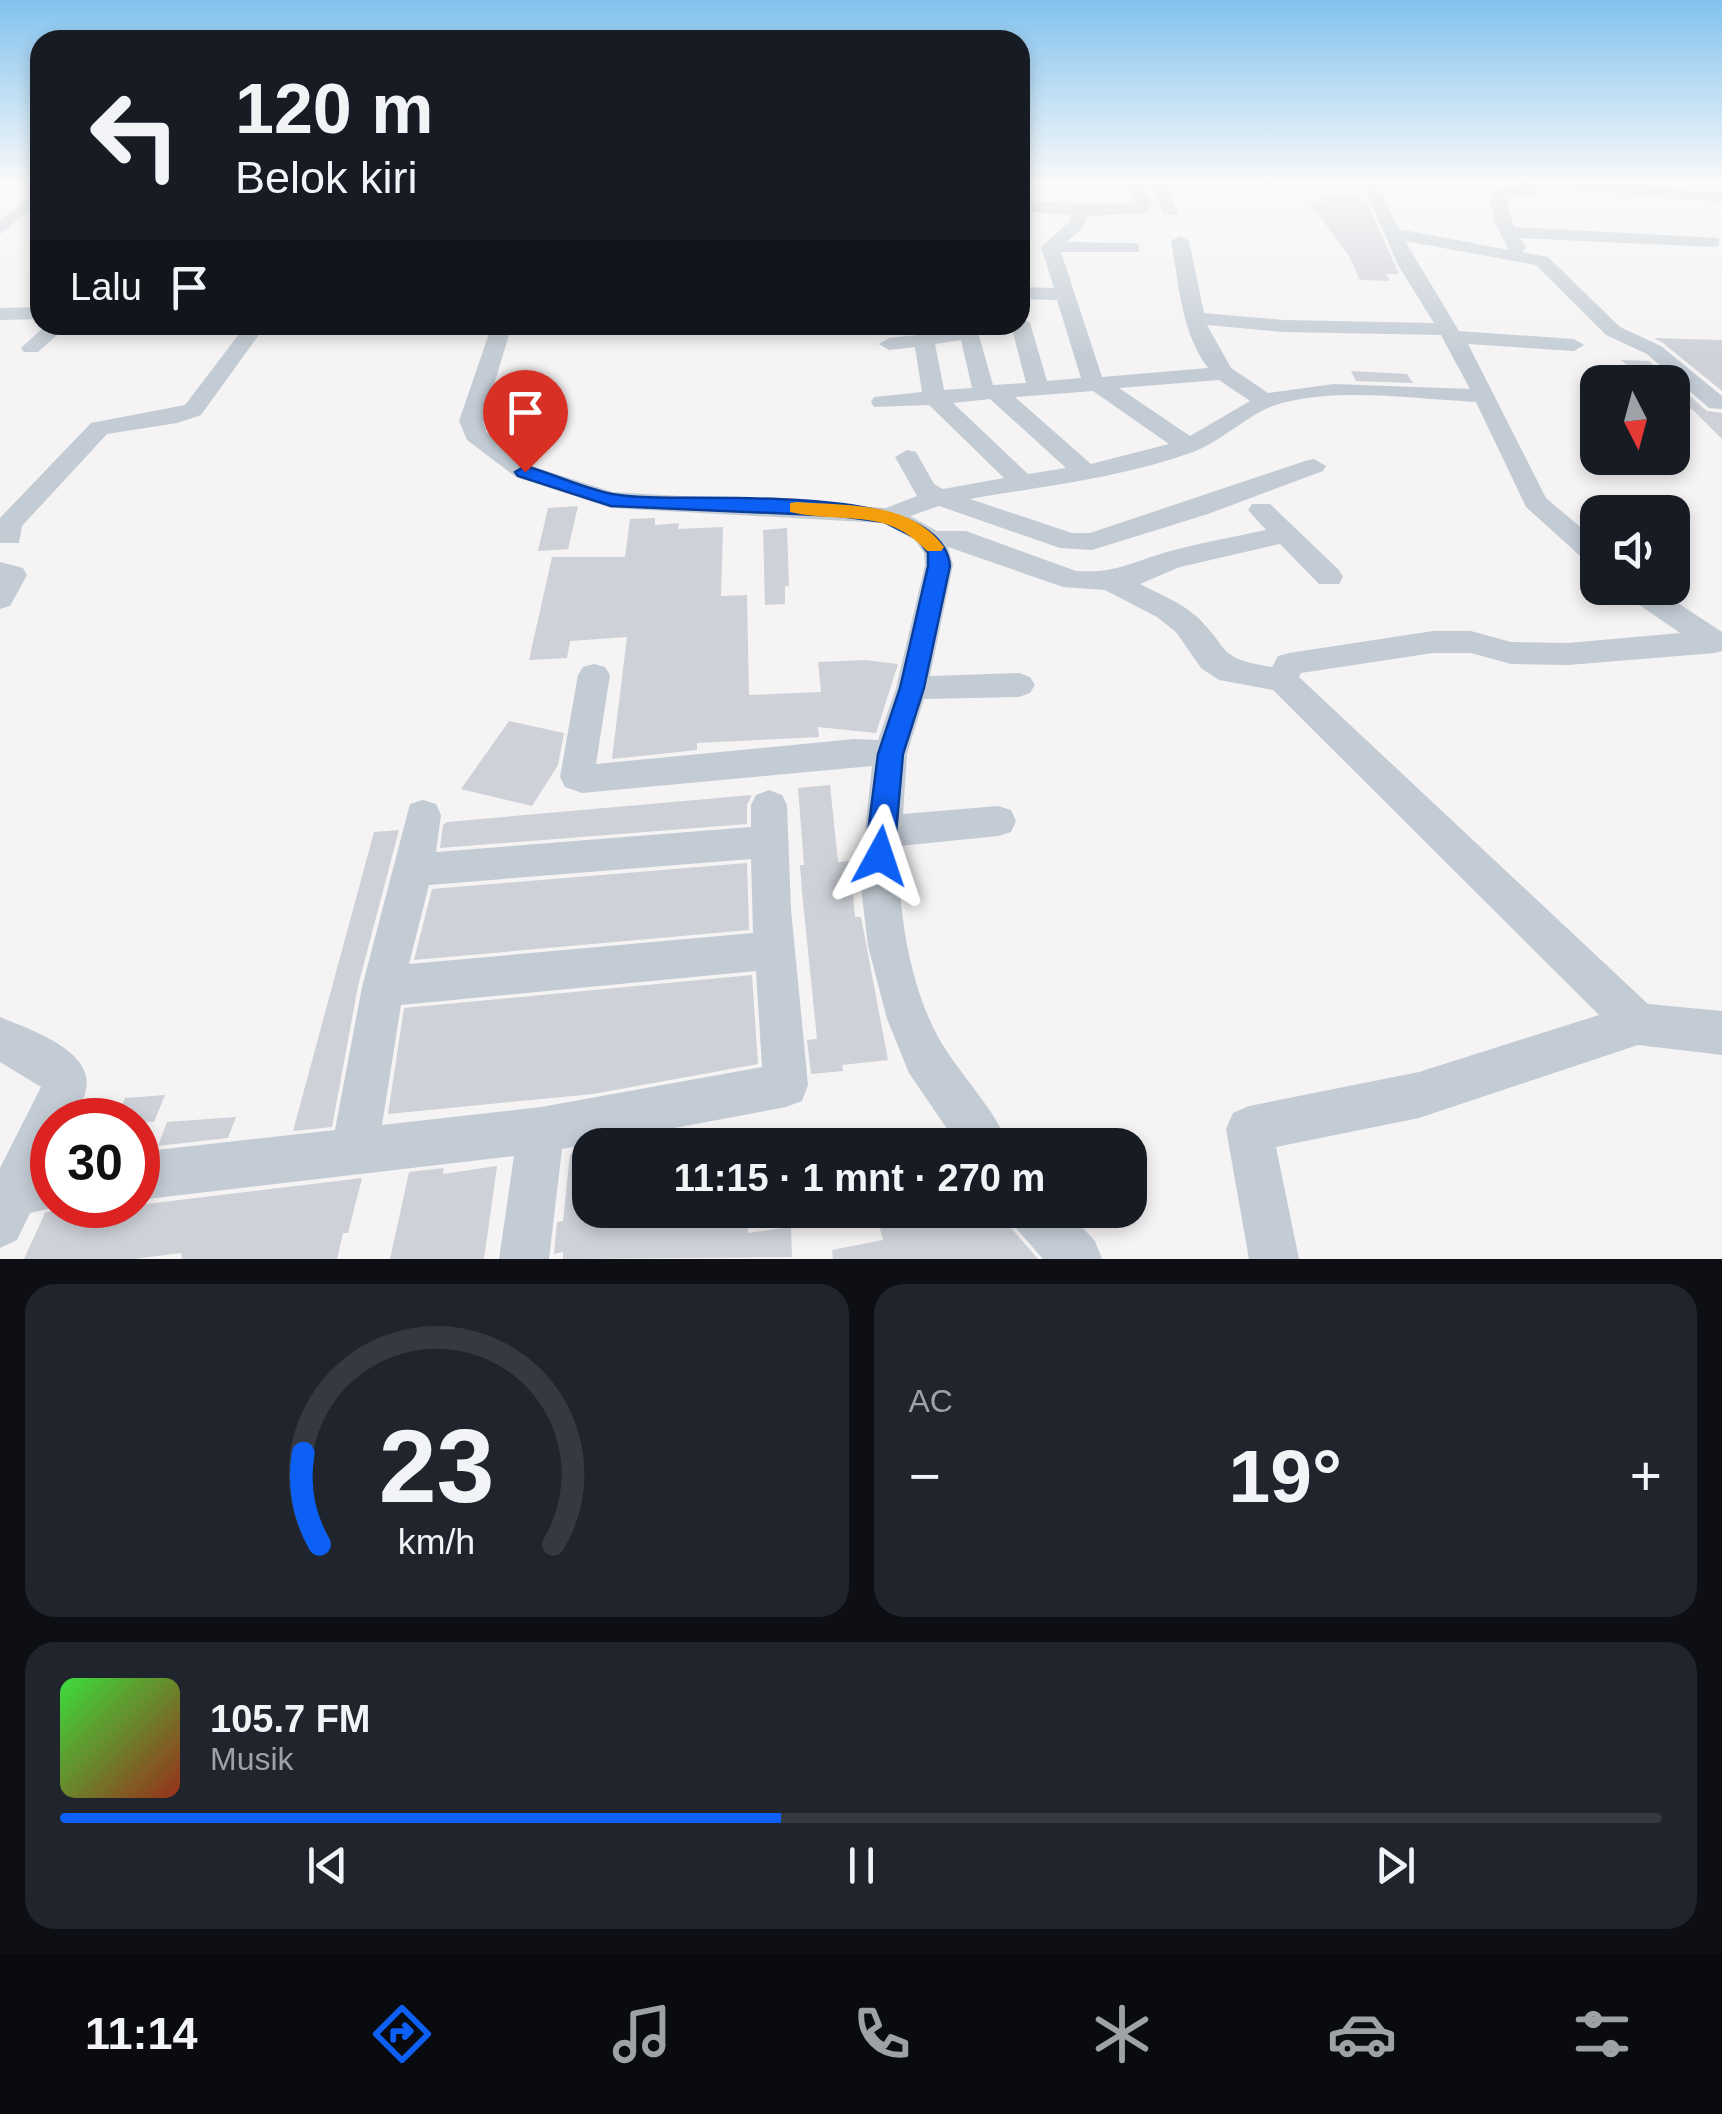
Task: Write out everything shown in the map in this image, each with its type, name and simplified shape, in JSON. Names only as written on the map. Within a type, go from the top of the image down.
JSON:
[{"type":"street","points":[[1050,247],[1059,240]]},
{"type":"street","points":[[1395,240],[1450,332],[1536,502],[1580,541]]},
{"type":"street","points":[[1431,240],[1521,255],[1550,265],[1613,331],[1654,350],[1716,403]]},
{"type":"street","points":[[1512,240],[1521,255]]},
{"type":"street","points":[[1667,240],[1713,242]]},
{"type":"street","points":[[1180,241],[1210,360],[1264,400]]},
{"type":"street","points":[[1050,247],[1133,248]]},
{"type":"street","points":[[1050,247],[1093,381],[1188,446]]},
{"type":"street","points":[[1030,294],[1065,294]]},
{"type":"street","points":[[0,314],[30,313]]},
{"type":"street","points":[[1197,319],[1450,332],[1574,344]]},
{"type":"street","points":[[31,348],[46,335]]},
{"type":"street","points":[[9,537],[9,524],[42,494],[99,428],[185,415],[194,410],[249,335]]},
{"type":"street","points":[[499,335],[472,421],[474,435],[525,472],[611,500],[840,510],[889,516],[915,526],[938,553],[939,566],[912,688],[890,754],[878,879],[888,946],[908,1019],[925,1057],[974,1128]]},
{"type":"street","points":[[889,344],[955,335]]},
{"type":"street","points":[[971,335],[989,391],[1085,472]]},
{"type":"street","points":[[1023,335],[1038,387]]},
{"type":"street","points":[[924,339],[934,397],[1023,482]]},
{"type":"street","points":[[882,402],[1093,381],[1223,373]]},
{"type":"street","points":[[889,516],[936,496],[1085,472],[1188,446],[1220,432],[1264,400],[1330,391],[1483,396]]},
{"type":"street","points":[[907,456],[924,489],[936,496],[1078,542],[1199,508],[1314,466]]},
{"type":"street","points":[[1261,510],[1330,576]]},
{"type":"street","points":[[930,540],[956,537],[1073,580],[1110,581],[1129,578],[1172,560],[1286,534]]},
{"type":"street","points":[[0,571],[14,575],[0,598]]},
{"type":"street","points":[[1110,581],[1168,610],[1187,626],[1212,660],[1230,672],[1282,680],[1638,1024]]},
{"type":"street","points":[[1660,605],[1717,644]]},
{"type":"street","points":[[1282,680],[1289,664],[1433,642],[1471,642],[1511,653],[1568,654],[1717,644]]},
{"type":"street","points":[[594,675],[577,776],[582,779],[854,752],[890,754]]},
{"type":"street","points":[[912,688],[1019,685]]},
{"type":"street","points":[[354,1151],[383,986],[414,870],[423,815]]},
{"type":"street","points":[[881,832],[998,821]]},
{"type":"street","points":[[160,1173],[541,1130],[786,1085],[769,824],[414,870]]},
{"type":"street","points":[[383,986],[775,950]]},
{"type":"street","points":[[1274,1259],[1249,1129],[1419,1096],[1638,1024],[1722,1033]]},
{"type":"street","points":[[0,1039],[64,1076],[64,1090],[17,1198]]},
{"type":"street","points":[[524,1259],[541,1130]]},
{"type":"street","points":[[1049,1228],[1077,1259]]},
{"type":"building","points":[[1337,240],[1383,240],[1399,274],[1386,274],[1390,281],[1360,280]]},
{"type":"building","points":[[1654,338],[1722,340],[1722,391],[1663,343]]},
{"type":"building","points":[[1621,360],[1649,361],[1654,365],[1626,365]]},
{"type":"building","points":[[1351,371],[1407,374],[1413,383],[1356,381]]},
{"type":"building","points":[[1690,396],[1707,411],[1722,413],[1722,439],[1692,409]]},
{"type":"building","points":[[578,506],[568,549],[538,551],[548,508]]},
{"type":"building","points":[[655,518],[655,525],[679,523],[678,529],[723,527],[721,596],[747,595],[749,695],[821,692],[818,662],[865,660],[898,664],[876,733],[818,727],[819,737],[697,743],[697,750],[612,759],[627,637],[570,641],[567,658],[529,660],[552,557],[625,557],[630,519]]},
{"type":"building","points":[[787,528],[789,586],[785,586],[785,604],[765,605],[763,530]]},
{"type":"building","points":[[509,721],[564,733],[558,765],[532,806],[461,789]]},
{"type":"building","points":[[830,785],[838,862],[850,861],[855,917],[861,917],[888,1060],[842,1065],[843,1071],[811,1074],[807,1040],[817,1039],[802,892],[800,865],[804,865],[798,788]]},
{"type":"building","points":[[752,795],[747,805],[747,824],[440,848],[443,825],[447,822]]},
{"type":"building","points":[[399,830],[358,986],[332,1127],[293,1131],[374,832]]},
{"type":"building","points":[[747,863],[749,930],[414,960],[432,889]]},
{"type":"building","points":[[752,975],[758,1064],[593,1094],[388,1114],[404,1008]]},
{"type":"building","points":[[165,1095],[160,1107],[160,1098],[125,1098]]},
{"type":"building","points":[[236,1117],[228,1138],[160,1146],[167,1122]]},
{"type":"building","points":[[570,1154],[572,1228],[748,1228],[748,1233],[791,1228],[792,1257],[563,1259],[563,1252],[554,1254],[557,1222],[563,1221]]},
{"type":"building","points":[[497,1166],[484,1259],[390,1259],[409,1172],[444,1168],[443,1174]]},
{"type":"building","points":[[362,1178],[337,1259],[182,1259],[181,1253],[134,1259],[24,1259],[38,1228],[160,1228],[160,1202]]},
{"type":"building","points":[[880,1228],[1012,1228],[1038,1259],[833,1259],[832,1250],[883,1240]]},
{"type":"slow traffic","points":[[797,508],[889,516],[915,526],[934,547]]},
{"type":"route","points":[[525,472],[611,500],[840,510],[889,516],[925,534],[938,553],[939,566],[912,688],[890,754],[880,856]]}]
